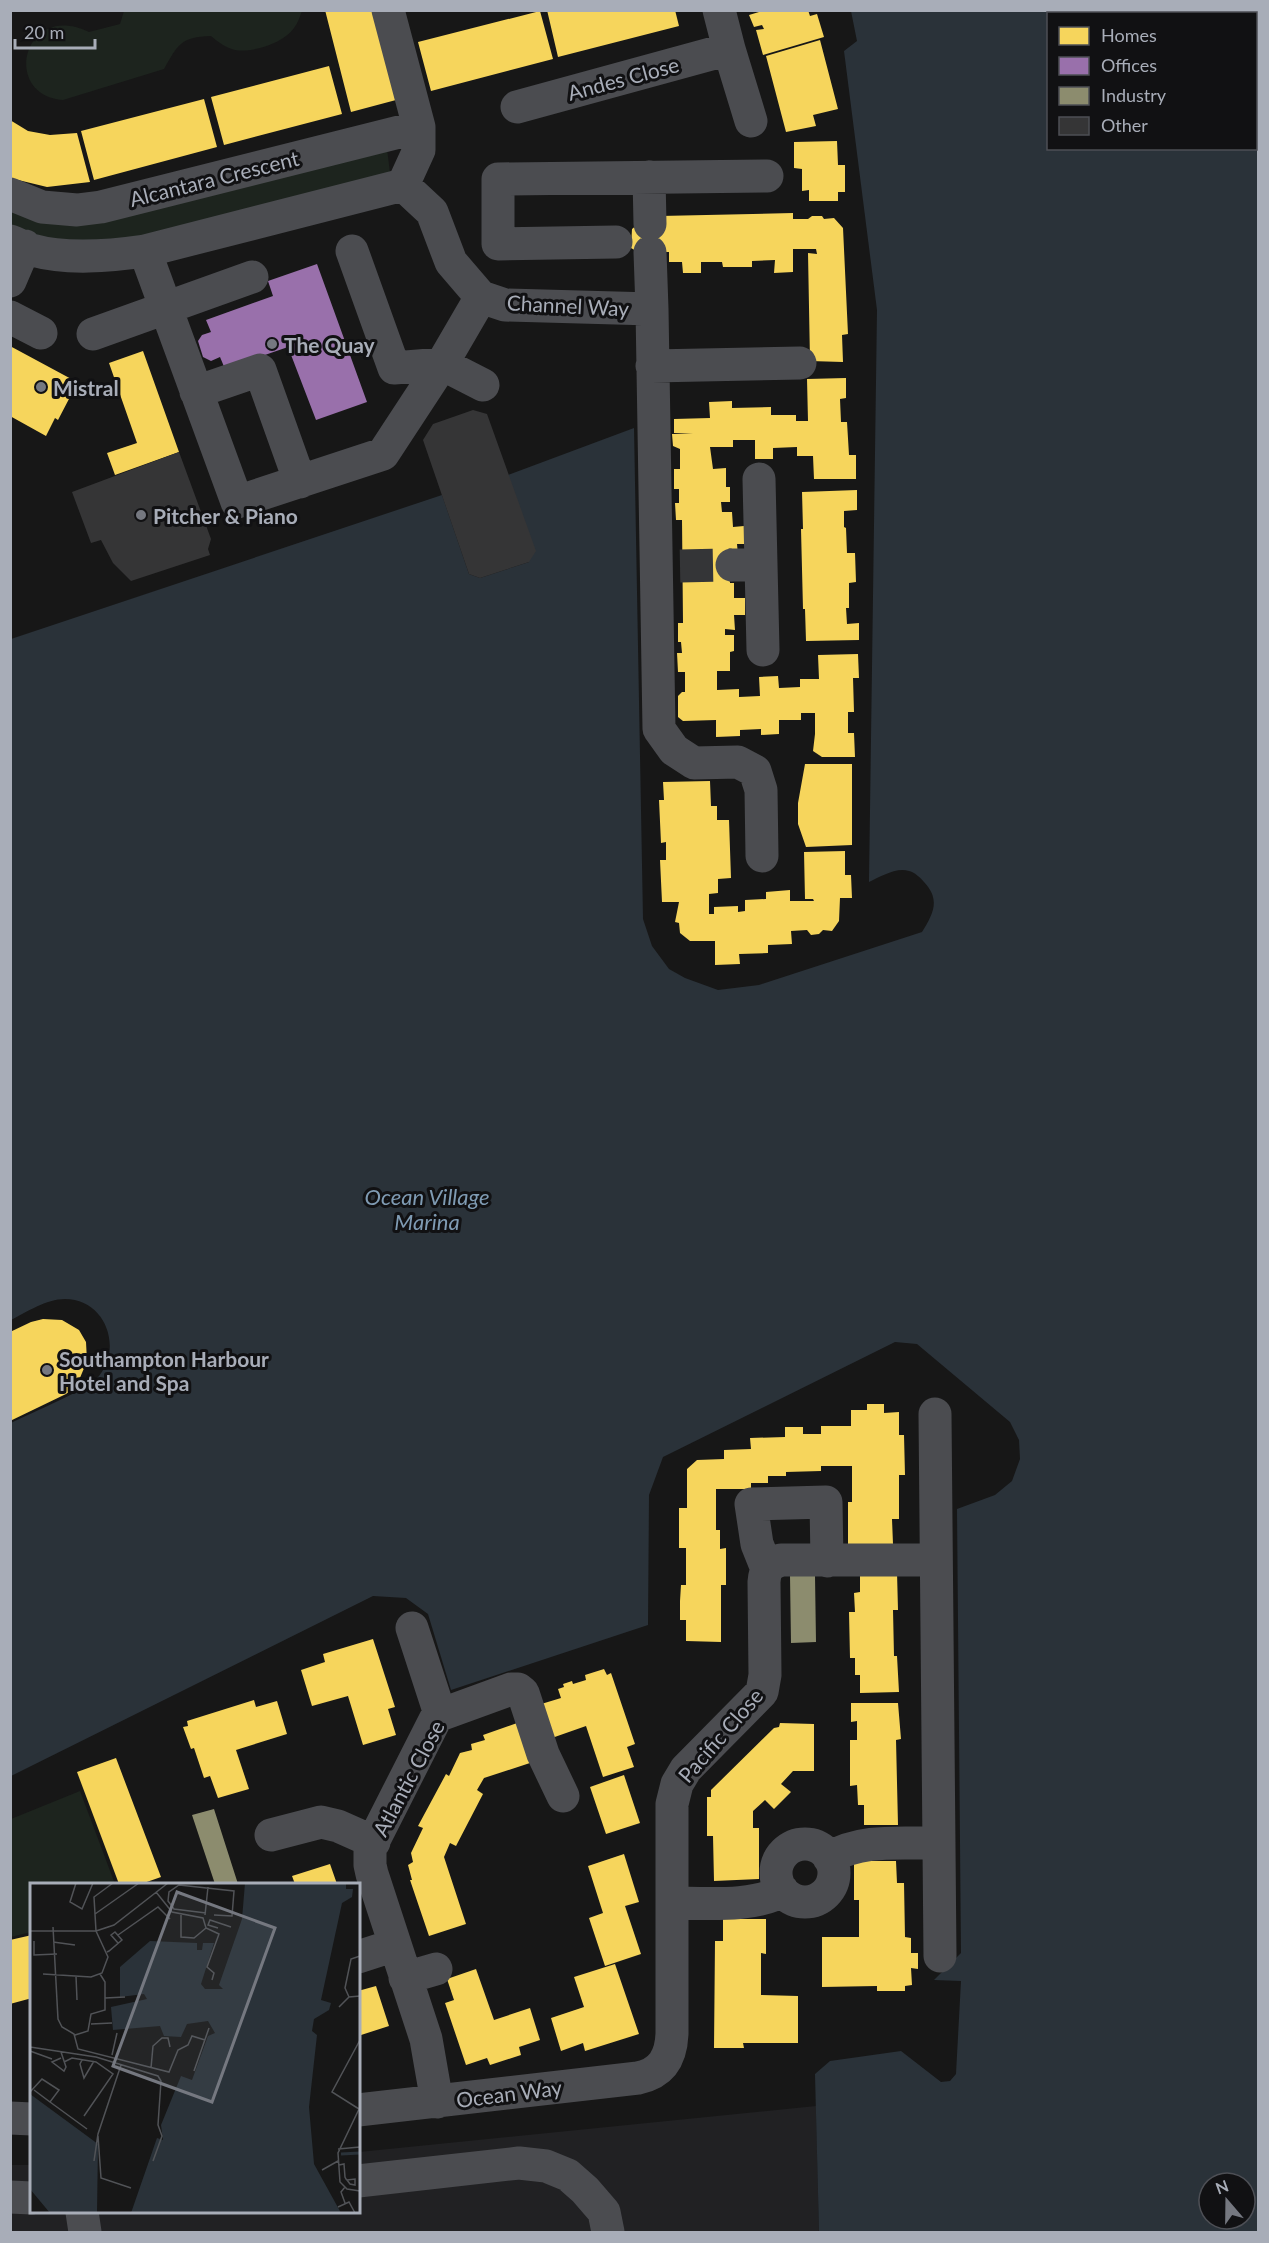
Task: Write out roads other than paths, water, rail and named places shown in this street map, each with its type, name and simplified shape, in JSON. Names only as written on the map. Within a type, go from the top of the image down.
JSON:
[{"type":"street","points":[[10,281],[18,244],[32,250],[80,256],[145,251],[404,185],[419,150],[419,127],[388,10]]},
{"type":"street","points":[[719,10],[751,121]]},
{"type":"street","name":"Andes Close","points":[[517,106],[729,49]]},
{"type":"street","name":"Alcantara Crescent","points":[[10,194],[42,207],[77,210],[100,207],[419,127]]},
{"type":"street","points":[[616,242],[498,244],[498,179],[767,176]]},
{"type":"street","points":[[649,177],[652,309]]},
{"type":"street","name":"Channel Way","points":[[404,185],[432,212],[451,262],[481,297],[505,305],[652,309],[652,366],[668,567],[659,729],[674,750],[694,763],[738,762],[756,771],[761,790],[762,856]]},
{"type":"street","points":[[145,251],[237,502],[383,454],[442,364],[481,297]]},
{"type":"street","points":[[352,251],[394,368],[442,364],[483,385]]},
{"type":"street","points":[[93,334],[252,277]]},
{"type":"street","points":[[10,317],[41,333]]},
{"type":"street","points":[[652,366],[800,363]]},
{"type":"street","points":[[196,392],[260,370],[300,482]]},
{"type":"street","points":[[759,479],[747,565],[763,650]]},
{"type":"street","points":[[935,1414],[940,1956]]},
{"type":"street","points":[[827,1561],[826,1502],[751,1504],[757,1544],[767,1569],[772,1563],[781,1560],[827,1561],[936,1560]]},
{"type":"street","name":"Pacific Close","points":[[658,2069],[668,2058],[672,2043],[672,1804],[677,1784],[686,1769],[755,1701],[764,1687],[764,1582],[767,1569]]},
{"type":"street","points":[[412,1628],[440,1714]]},
{"type":"street","name":"Atlantic Close","points":[[437,2102],[426,2039],[421,1973],[395,1945],[370,1865],[370,1848],[440,1714],[511,1689],[520,1690],[523,1694],[543,1754],[563,1796]]},
{"type":"street","points":[[271,1835],[321,1822],[338,1826],[374,1842]]},
{"type":"street","points":[[672,1904],[751,1902],[769,1898],[782,1890],[786,1896],[805,1902],[820,1898],[828,1891],[833,1882],[834,1872],[829,1858],[844,1849],[863,1844],[939,1844]]},
{"type":"street","points":[[360,1956],[395,1945]]},
{"type":"street","name":"Ocean Way","points":[[360,2110],[638,2078],[658,2069]]},
{"type":"street","points":[[10,2118],[30,2119]]},
{"type":"street","points":[[360,2181],[519,2163],[546,2166],[568,2175],[585,2190],[604,2212],[608,2232]]},
{"type":"street","points":[[10,2197],[30,2198]]},
{"type":"street","points":[[82,2213],[85,2232]]},
{"type":"water","name":"Ocean Village Marina","points":[[851,11],[1258,11],[1258,2232],[819,2232],[815,2074],[830,2061],[901,2051],[941,2082],[950,2081],[956,2074],[961,1981],[934,1980],[961,1953],[957,1509],[995,1495],[1012,1481],[1020,1459],[1019,1440],[1010,1422],[917,1344],[895,1342],[663,1457],[649,1495],[648,1625],[451,1690],[428,1614],[406,1598],[373,1596],[11,1776],[11,1423],[93,1382],[106,1364],[109,1339],[100,1316],[91,1307],[79,1301],[65,1299],[51,1301],[11,1320],[11,639],[442,495],[469,574],[480,578],[529,562],[508,475],[634,428],[643,919],[652,946],[669,969],[685,978],[718,990],[759,985],[922,932],[932,913],[934,901],[929,889],[921,879],[911,872],[899,870],[869,882],[877,310],[844,51],[857,41]]},
{"type":"tunnel","points":[[680,566],[732,565]]},
{"type":"place","name":"The Quay","points":[[272,344]]},
{"type":"place","name":"Mistral","points":[[41,387]]},
{"type":"place","name":"Pitcher & Piano","points":[[141,515]]},
{"type":"place","name":"Southampton Harbour Hotel and Spa","points":[[47,1370]]}]
